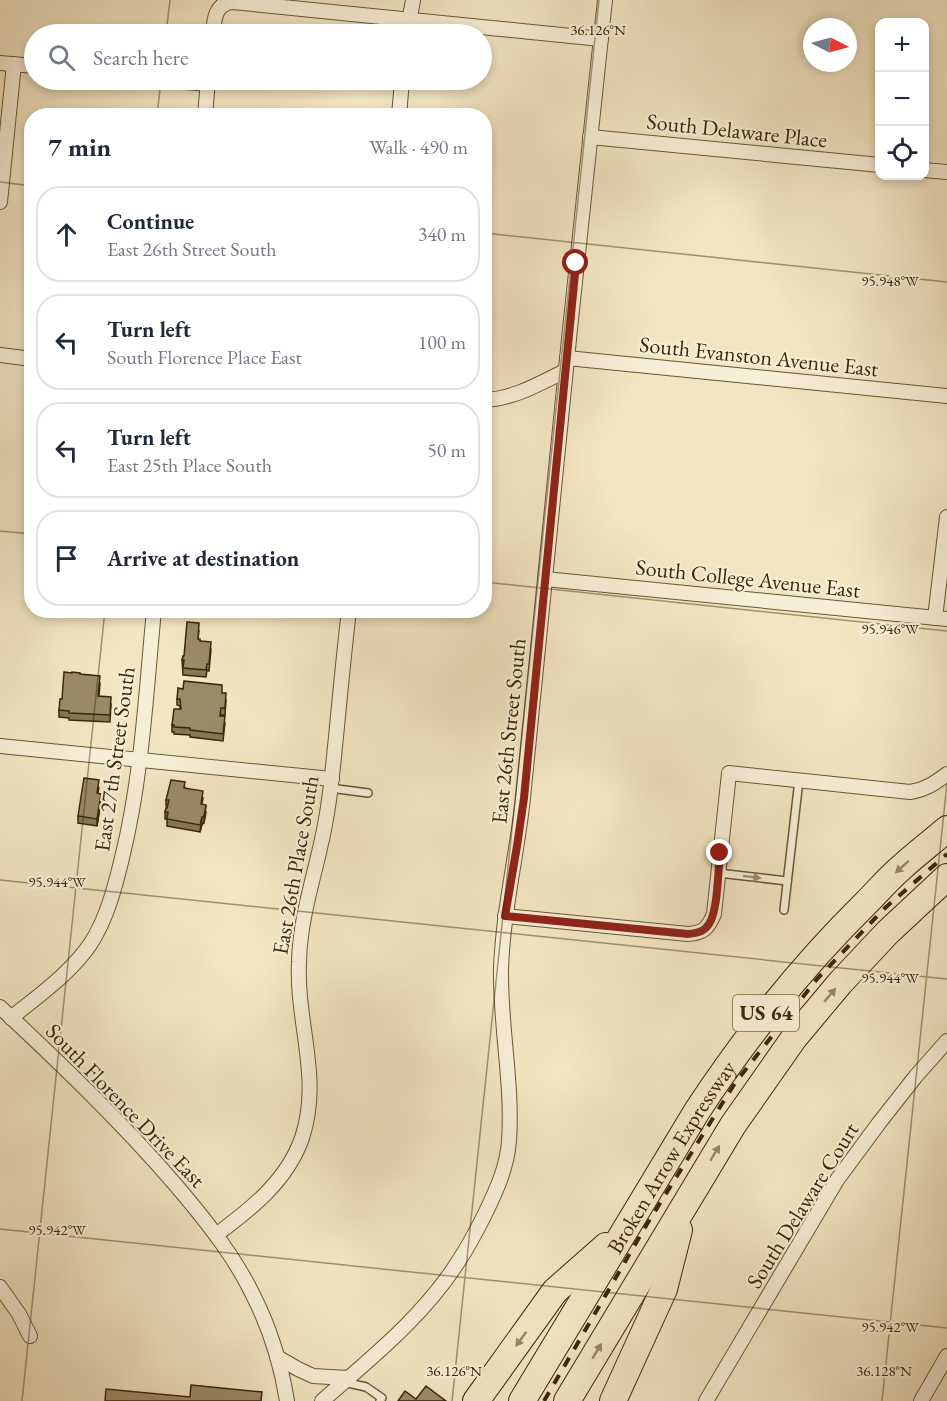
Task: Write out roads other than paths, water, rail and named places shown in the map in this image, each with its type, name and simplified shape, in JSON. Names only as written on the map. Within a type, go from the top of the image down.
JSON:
[{"type":"highway","name":"Broken Arrow Expressway","points":[[522,1401],[662,1167],[715,1084],[770,1008],[812,958],[853,915],[901,868],[947,829]]},
{"type":"highway","name":"Broken Arrow Expressway","points":[[567,1401],[733,1125],[794,1038],[840,983],[888,932],[947,877]]},
{"type":"highway","points":[[613,1401],[664,1288],[685,1203]]},
{"type":"highway","points":[[476,1401],[555,1291],[625,1230]]},
{"type":"street","points":[[409,24],[413,0]]},
{"type":"street","name":"East 26th Street South","points":[[322,1401],[406,1325],[440,1286],[477,1231],[498,1185],[507,1156],[510,1120],[501,997],[505,916],[522,808],[605,0]]},
{"type":"street","points":[[215,24],[218,9],[225,3],[232,2],[450,24]]},
{"type":"street","points":[[492,28],[601,39]]},
{"type":"street","points":[[0,202],[7,63],[24,65]]},
{"type":"street","points":[[206,108],[207,90]]},
{"type":"street","points":[[400,108],[401,90]]},
{"type":"street","name":"South Delaware Place","points":[[590,137],[875,165]]},
{"type":"street","points":[[929,170],[947,172]]},
{"type":"street","points":[[0,355],[24,358]]},
{"type":"street","points":[[492,399],[518,393],[566,364]]},
{"type":"street","name":"South Evanston Avenue East","points":[[566,364],[947,396]]},
{"type":"street","points":[[941,619],[947,517]]},
{"type":"street","name":"South College Avenue East","points":[[544,579],[941,619]]},
{"type":"street","name":"East 27th Street South","points":[[11,1018],[74,964],[91,943],[115,887],[137,783],[153,618]]},
{"type":"street","name":"East 26th Place South","points":[[216,1235],[267,1194],[283,1174],[301,1140],[306,1124],[310,1071],[301,1008],[298,961],[304,914],[324,828],[331,783],[348,618]]},
{"type":"street","points":[[0,746],[139,759],[331,783]]},
{"type":"street","points":[[505,916],[697,933],[710,924],[714,914],[729,773],[910,792],[932,786],[947,774]]},
{"type":"street","name":"South Florence Drive East","points":[[0,1007],[77,1079],[134,1138],[216,1235],[232,1257],[265,1322],[277,1357],[287,1401]]},
{"type":"street","name":"South Delaware Court","points":[[706,1401],[837,1180],[916,1076],[947,1041]]},
{"type":"street","points":[[0,1287],[30,1336]]},
{"type":"street","points":[[921,1401],[947,1356]]},
{"type":"street","points":[[277,1357],[313,1376],[345,1380]]},
{"type":"lane","points":[[784,910],[799,780]]},
{"type":"lane","points":[[331,783],[368,792]]},
{"type":"lane","points":[[718,873],[787,881]]},
{"type":"lane","points":[[345,1380],[366,1387],[382,1398],[380,1401]]},
{"type":"railway","points":[[544,1401],[647,1224],[735,1083],[817,979],[885,908],[947,854]]}]
